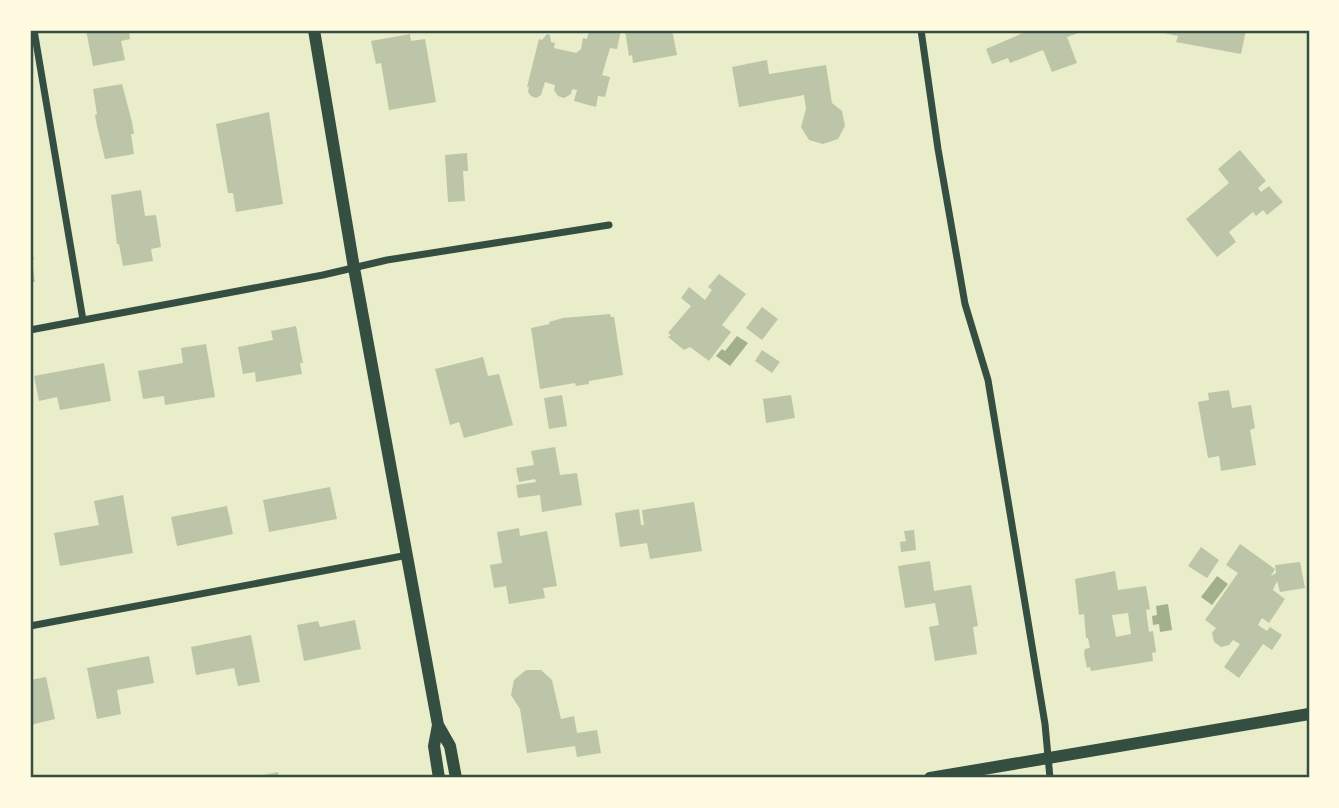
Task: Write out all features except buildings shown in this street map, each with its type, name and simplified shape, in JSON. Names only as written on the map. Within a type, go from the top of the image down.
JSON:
[{"type":"street","points":[[34,30],[83,320]]},
{"type":"street","points":[[314,30],[354,268],[438,725],[450,746],[456,778]]},
{"type":"street","points":[[921,30],[965,304],[988,380],[1043,714],[1050,778]]},
{"type":"street","points":[[30,330],[387,260],[609,225]]},
{"type":"street","points":[[30,626],[408,555]]},
{"type":"street","points":[[930,778],[1309,714]]},
{"type":"street","points":[[438,725],[434,746],[439,778]]},
{"type":"shaded area","points":[[737,336],[748,343],[730,366],[716,356],[722,349],[725,351]]},
{"type":"shaded area","points":[[1217,576],[1228,584],[1212,605],[1201,597]]},
{"type":"shaded area","points":[[1168,604],[1172,630],[1160,632],[1159,624],[1153,625],[1152,616],[1157,615],[1156,606]]}]
